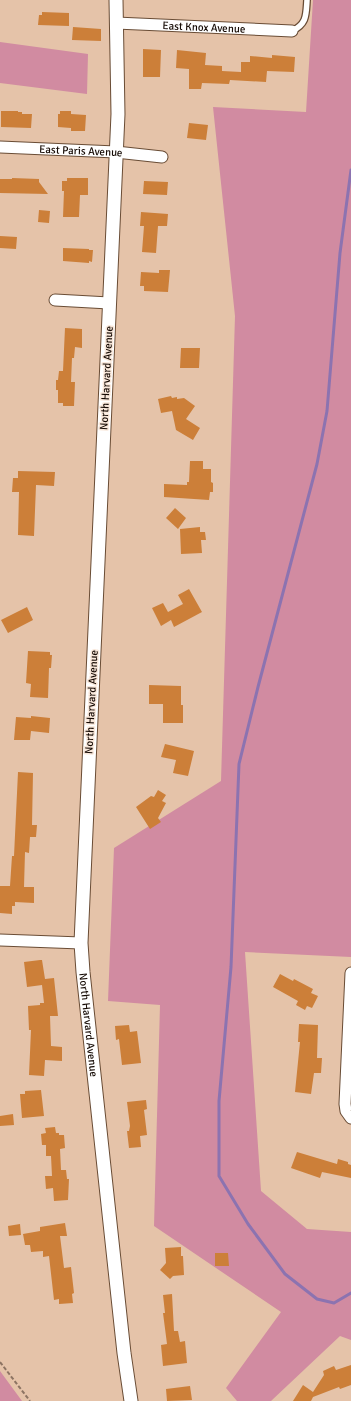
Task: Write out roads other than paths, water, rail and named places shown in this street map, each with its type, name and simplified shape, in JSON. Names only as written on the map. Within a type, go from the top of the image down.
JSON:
[{"type":"street","name":"North Harvard Avenue","points":[[116,0],[118,103],[81,943],[124,1353],[131,1401]]},
{"type":"street","name":"East Knox Avenue","points":[[116,23],[292,31]]},
{"type":"street","name":"East Paris Avenue","points":[[0,147],[116,152],[162,157]]},
{"type":"street","points":[[55,300],[109,303]]},
{"type":"street","points":[[0,940],[81,943]]},
{"type":"street","points":[[351,973],[345,1104],[346,1111],[351,1118]]},
{"type":"lane","points":[[292,31],[303,23],[306,14],[307,0]]},
{"type":"waterway","points":[[351,170],[340,253],[327,411],[317,464],[239,764],[231,967],[219,1101],[219,1176],[248,1224],[285,1274],[317,1299],[334,1303],[351,1293]]}]
